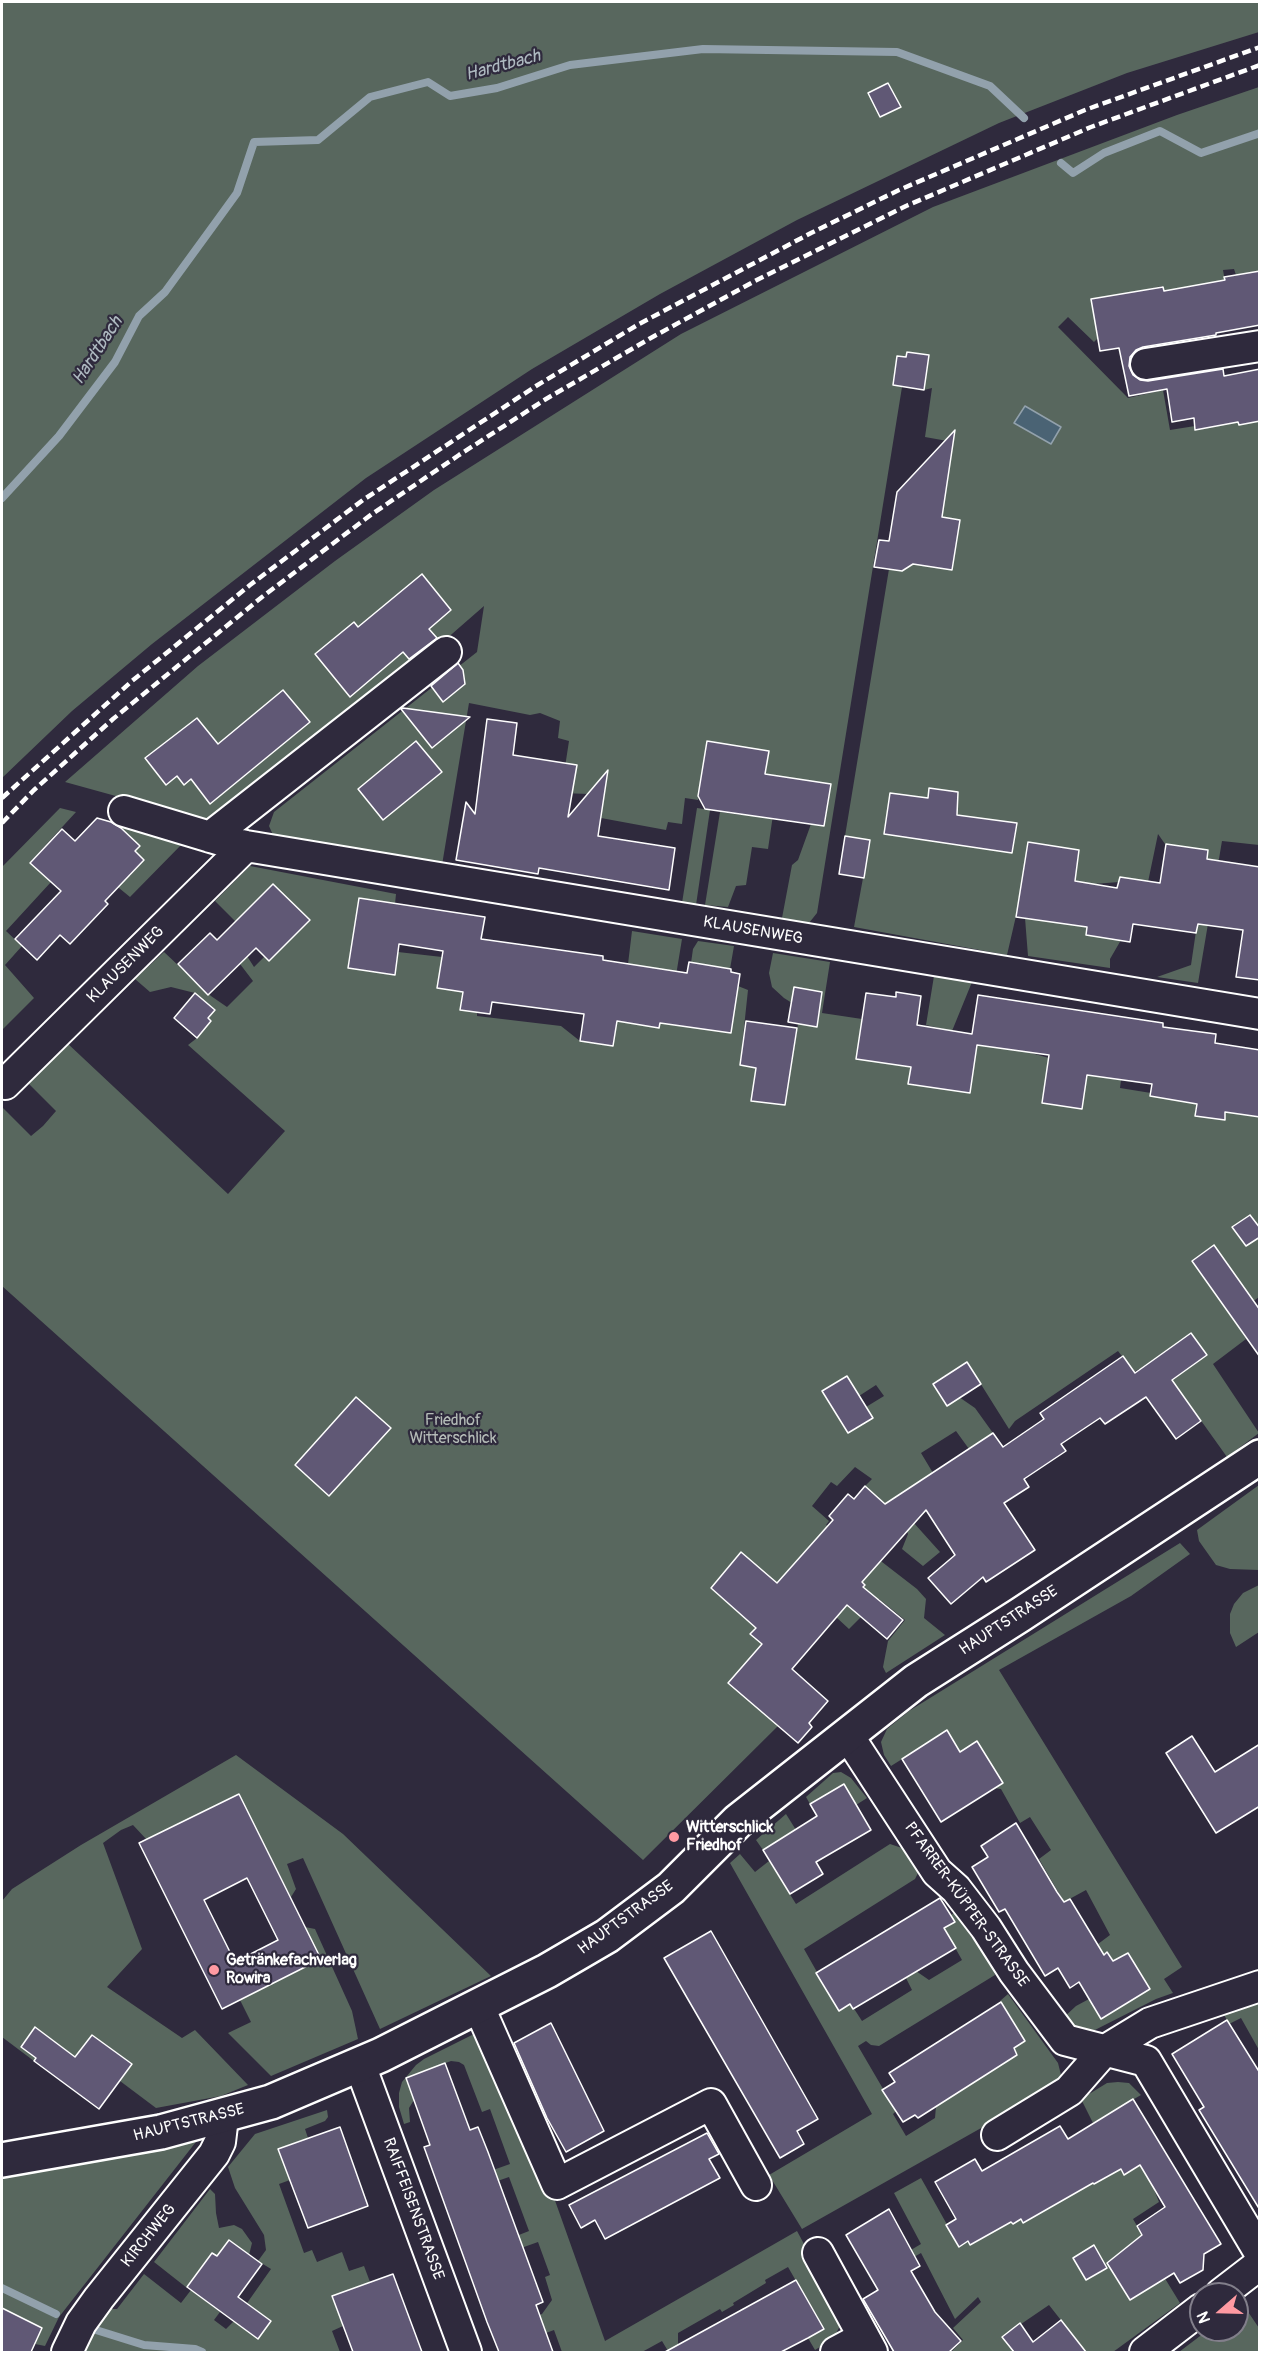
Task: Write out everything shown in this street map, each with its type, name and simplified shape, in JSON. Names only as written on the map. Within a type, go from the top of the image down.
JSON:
[{"type":"main road","name":"HAUPTSTRASSE","points":[[2,2160],[162,2132],[271,2102],[360,2065],[547,1971],[621,1926],[670,1888],[738,1821],[916,1681],[1260,1457]]},
{"type":"street","points":[[1146,364],[1260,346]]},
{"type":"street","points":[[210,837],[446,652]]},
{"type":"street","name":"KLAUSENWEG","points":[[124,811],[246,846],[1260,1014]]},
{"type":"street","name":"KLAUSENWEG","points":[[5,1084],[246,846]]},
{"type":"street","name":"PFARRER-KÜPPER-STRASSE","points":[[847,1734],[937,1872],[956,1889],[986,1928],[1014,1972],[1065,2040],[1146,2061],[1260,2253]]},
{"type":"street","points":[[997,2135],[1070,2091],[1104,2051],[1150,2023],[1260,1986]]},
{"type":"street","points":[[479,2007],[556,2184],[711,2104],[756,2185]]},
{"type":"street","name":"RAIFFEISENSTRASSE","points":[[360,2065],[466,2352]]},
{"type":"street","name":"KIRCHWEG","points":[[67,2352],[81,2323],[99,2298],[214,2154],[220,2142],[223,2117]]},
{"type":"street","points":[[818,2253],[868,2345],[836,2352]]},
{"type":"street","points":[[1237,2282],[1260,2264]]},
{"type":"street","points":[[1145,2352],[1189,2318]]},
{"type":"green space","points":[[2,2],[1259,2],[1259,32],[1127,73],[999,123],[797,220],[660,294],[532,369],[366,478],[152,644],[72,711],[2,778]]},
{"type":"green space","points":[[1259,87],[1259,271],[1236,275],[1234,269],[1223,270],[1230,309],[1164,291],[1162,286],[1149,289],[1155,326],[1138,291],[1092,299],[1098,338],[1094,342],[1068,317],[1058,327],[1128,398],[1163,390],[1170,430],[1195,426],[1196,430],[1228,424],[1236,409],[1239,425],[1259,421],[1259,845],[1222,841],[1198,983],[1157,977],[1191,965],[1208,850],[1165,844],[1158,834],[1148,882],[1120,877],[1119,882],[1094,884],[1086,934],[1121,940],[1110,959],[1110,968],[1028,956],[1025,918],[1069,924],[1079,850],[1028,843],[1007,955],[854,927],[870,840],[845,836],[889,569],[902,571],[913,564],[952,570],[960,520],[942,517],[953,442],[925,437],[932,388],[924,390],[906,357],[897,356],[893,385],[902,387],[817,913],[809,923],[782,918],[792,865],[798,860],[811,824],[824,826],[830,784],[778,781],[768,849],[752,847],[746,885],[736,886],[728,907],[705,905],[720,812],[741,815],[746,782],[764,785],[769,751],[707,742],[698,800],[685,798],[682,824],[668,822],[666,830],[601,818],[589,794],[561,793],[569,741],[558,738],[560,721],[540,713],[530,715],[469,703],[442,865],[273,835],[269,826],[274,812],[477,652],[484,606],[421,661],[215,817],[199,819],[65,782],[198,666],[335,561],[434,490],[681,334],[933,207],[1177,115]]},
{"type":"green space","points":[[60,808],[76,812],[30,862],[51,882],[6,931],[22,946],[5,965],[34,998],[2,1030],[2,867]]},
{"type":"green space","points":[[697,808],[710,810],[696,905],[682,903]]},
{"type":"green space","points":[[116,823],[183,843],[130,897],[108,879],[130,876],[144,860],[135,851],[139,846]]},
{"type":"green space","name":"Friedhof Witterschlick","points":[[250,866],[396,894],[395,904],[359,898],[348,968],[395,975],[398,952],[442,957],[463,992],[461,1010],[477,1012],[477,1016],[561,1026],[580,1041],[613,1046],[617,1021],[659,1027],[668,970],[628,964],[632,931],[682,939],[668,1024],[725,1032],[730,1003],[738,986],[748,990],[740,1065],[756,1068],[752,1101],[785,1105],[798,1024],[817,1026],[822,992],[794,988],[792,1003],[784,998],[772,987],[769,973],[773,953],[830,962],[822,1013],[862,1019],[915,1041],[909,1084],[970,1093],[978,1038],[1049,1058],[1042,1102],[1087,1075],[1121,1080],[1120,1088],[1151,1093],[1199,1090],[1195,1115],[1225,1119],[1225,1112],[1259,1117],[1259,1297],[1232,1317],[1246,1339],[1213,1364],[1259,1433],[1227,1457],[1172,1380],[1139,1369],[1134,1372],[1118,1351],[1015,1421],[1009,1429],[967,1362],[933,1383],[945,1404],[959,1397],[975,1408],[993,1433],[969,1449],[956,1431],[921,1453],[933,1473],[927,1511],[913,1522],[940,1552],[923,1566],[902,1549],[908,1534],[903,1521],[865,1486],[872,1479],[855,1467],[837,1486],[831,1482],[812,1506],[829,1521],[826,1525],[873,1555],[917,1589],[926,1599],[924,1618],[945,1635],[886,1673],[883,1667],[888,1641],[905,1620],[879,1599],[849,1629],[836,1617],[865,1584],[815,1541],[777,1583],[741,1552],[711,1588],[756,1628],[751,1634],[798,1676],[778,1726],[643,1860],[2,1286],[2,1107],[31,1136],[43,1126],[56,1111],[26,1081],[66,1042],[228,1194],[285,1131],[188,1045],[197,1038],[214,1010],[195,993],[171,987],[150,992],[135,979],[164,952],[211,996],[227,1007],[253,981],[240,964],[247,956],[254,967],[264,957],[269,961],[309,920],[236,922],[215,901]],"holes":[[[847,1376],[859,1396],[876,1385],[884,1396],[866,1407],[872,1418],[848,1433],[822,1391]]]},
{"type":"green space","points":[[698,941],[734,946],[730,969],[691,963],[693,949]]},
{"type":"green space","points":[[934,976],[972,982],[952,1031],[926,1025]]},
{"type":"green space","points":[[1259,1485],[1259,1570],[1230,1569],[1216,1565],[1199,1541],[1197,1530]]},
{"type":"green space","points":[[1180,1543],[1190,1554],[1131,1596],[999,1670],[1182,1967],[1164,1979],[1173,1993],[1156,1999],[1087,2034],[1073,2029],[1062,2019],[1076,2006],[1089,1999],[1101,2019],[1150,1989],[1128,1953],[1113,1961],[1107,1952],[1098,1958],[1098,1944],[1110,1935],[1086,1890],[1064,1902],[1039,1859],[1051,1850],[1030,1817],[1020,1823],[1001,1789],[994,1788],[976,1742],[960,1752],[947,1731],[891,1766],[884,1755],[881,1742],[887,1729],[909,1711]]},
{"type":"green space","points":[[1259,1585],[1259,1632],[1236,1647],[1230,1633],[1230,1614],[1234,1604],[1243,1593]]},
{"type":"green space","points":[[236,1755],[343,1834],[491,1976],[380,2029],[303,1858],[287,1864],[296,1889],[291,1897],[239,1794],[147,1840],[133,1825],[121,1830],[103,1843],[142,1949],[107,1987],[182,2038],[195,2030],[248,2085],[221,2096],[156,2108],[120,2081],[132,2064],[92,2035],[75,2057],[35,2027],[21,2047],[36,2058],[34,2061],[2,2037],[2,1901],[12,1889],[81,1845]]},
{"type":"green space","points":[[841,1772],[851,1778],[867,1798],[856,1805],[844,1784],[810,1804],[806,1797],[833,1773]]},
{"type":"green space","points":[[786,1814],[796,1830],[763,1850],[756,1840]]},
{"type":"green space","points":[[890,1844],[905,1849],[918,1873],[915,1879],[804,1949],[839,2011],[851,2004],[862,2021],[912,1990],[905,1976],[916,1971],[929,1980],[962,1960],[944,1928],[955,1922],[951,1915],[955,1912],[993,1968],[995,1975],[879,2046],[871,2045],[866,2041],[858,2046],[896,2111],[893,2114],[906,2136],[935,2118],[936,2106],[1017,2055],[1014,2048],[1025,2041],[1000,2001],[1008,1994],[1058,2063],[1061,2083],[802,2229],[769,2175],[872,2114],[730,1863],[740,1854],[755,1872],[769,1861],[796,1904]]},
{"type":"green space","points":[[305,1927],[315,1929],[352,2011],[358,2039],[271,2076],[228,2033],[251,2022],[240,2000],[321,1959]]},
{"type":"green space","points":[[1259,1998],[1259,2050],[1241,2018],[1229,2024],[1221,2009]]},
{"type":"green space","points":[[484,2029],[542,2164],[605,2341],[797,2231],[839,2309],[840,2326],[833,2339],[815,2350],[808,2338],[823,2328],[788,2267],[765,2280],[766,2283],[733,2303],[734,2305],[722,2312],[720,2309],[678,2333],[678,2345],[668,2351],[662,2341],[642,2352],[562,2352],[554,2330],[546,2333],[502,2328],[542,2314],[552,2300],[545,2277],[550,2275],[538,2242],[510,2252],[506,2240],[529,2231],[509,2177],[483,2186],[479,2175],[510,2164],[490,2109],[482,2112],[464,2065],[451,2061],[406,2078],[414,2100],[409,2108],[410,2122],[404,2124],[399,2107],[402,2082],[416,2065]]},
{"type":"green space","points":[[1107,2083],[1129,2083],[1141,2095],[1093,2123],[1081,2099]]},
{"type":"green space","points":[[327,2110],[328,2117],[325,2121],[305,2129],[308,2138],[278,2149],[290,2180],[279,2184],[304,2253],[312,2250],[317,2262],[342,2252],[349,2271],[364,2266],[370,2282],[332,2296],[343,2326],[332,2331],[340,2352],[80,2352],[106,2309],[117,2309],[144,2274],[181,2303],[191,2290],[220,2312],[214,2320],[226,2329],[234,2321],[258,2339],[271,2321],[245,2306],[271,2269],[258,2261],[266,2250],[264,2235],[235,2188],[228,2167],[255,2134]]},
{"type":"green space","points":[[199,2138],[59,2317],[45,2346],[35,2344],[42,2328],[2,2308],[2,2178]]},
{"type":"green space","points":[[1109,2149],[1124,2175],[1143,2164],[1156,2185],[1153,2187],[1159,2202],[1133,2219],[1152,2251],[1150,2254],[1180,2303],[1113,2352],[1086,2352],[1049,2305],[1002,2337],[1014,2352],[951,2352],[963,2340],[953,2328],[981,2302],[978,2297],[955,2319],[921,2253],[898,2266],[894,2260],[921,2244],[894,2193],[921,2178],[959,2246],[968,2241],[971,2245],[1011,2222],[1013,2224],[1021,2219],[1023,2222],[1111,2175]]},
{"type":"green space","points":[[210,2189],[215,2194],[219,2228],[234,2225],[242,2229],[252,2243],[249,2255],[217,2256],[212,2253],[187,2288],[154,2262]]},
{"type":"green space","points":[[1249,2313],[1259,2328],[1259,2352],[1179,2352],[1192,2342],[1249,2342]]},
{"type":"water","points":[[1025,406],[1061,427],[1051,444],[1014,423]]},
{"type":"building","points":[[888,83],[901,107],[880,117],[868,93]]},
{"type":"building","points":[[1260,271],[1260,325],[1143,347],[1136,350],[1130,357],[1129,366],[1133,375],[1140,380],[1148,381],[1223,369],[1224,376],[1260,369],[1260,421],[1239,425],[1238,422],[1195,430],[1194,418],[1172,422],[1167,389],[1129,396],[1119,348],[1100,351],[1091,299],[1163,287],[1164,291]]},
{"type":"building","points":[[907,352],[929,355],[924,390],[893,385],[897,356],[906,357]]},
{"type":"building","points":[[955,430],[942,517],[960,520],[952,570],[913,564],[902,571],[874,567],[879,540],[889,541],[897,492]]},
{"type":"building","points":[[422,574],[451,610],[429,629],[437,638],[409,659],[403,652],[350,697],[315,654],[354,622],[358,627]]},
{"type":"building","points":[[458,663],[463,670],[465,684],[443,702],[431,686]]},
{"type":"building","points":[[283,690],[310,722],[210,804],[191,779],[184,785],[177,776],[166,785],[145,758],[197,718],[218,744]]},
{"type":"building","points":[[401,709],[470,717],[432,748]]},
{"type":"building","points":[[487,719],[517,723],[513,755],[577,765],[568,817],[608,770],[598,836],[675,848],[669,890],[539,868],[538,874],[456,860],[466,802],[475,814]]},
{"type":"building","points":[[416,741],[442,772],[383,820],[358,789]]},
{"type":"building","points":[[707,741],[769,751],[765,774],[831,784],[824,826],[705,809],[698,796]]},
{"type":"building","points":[[929,788],[958,792],[957,815],[1017,823],[1012,853],[884,834],[890,793],[928,798]]},
{"type":"building","points":[[97,818],[121,828],[140,846],[135,851],[144,860],[105,901],[108,904],[70,944],[60,935],[37,960],[15,939],[61,891],[30,863],[62,829],[75,841]]},
{"type":"building","points":[[845,836],[870,840],[864,878],[839,874]]},
{"type":"building","points":[[1028,842],[1079,850],[1075,881],[1117,888],[1120,877],[1160,883],[1166,844],[1208,850],[1207,859],[1260,867],[1260,980],[1236,977],[1243,930],[1198,924],[1196,933],[1133,924],[1130,942],[1086,935],[1087,927],[1016,917]]},
{"type":"building","points":[[273,884],[310,920],[269,961],[256,948],[208,995],[178,964],[210,933],[217,940]]},
{"type":"building","points":[[359,898],[485,917],[481,939],[603,956],[603,960],[687,973],[689,962],[731,969],[731,972],[740,974],[731,1033],[660,1023],[659,1028],[617,1021],[613,1046],[580,1041],[584,1014],[492,1002],[490,1014],[460,1010],[463,992],[437,988],[443,951],[399,944],[395,975],[348,968]]},
{"type":"building","points":[[794,987],[822,992],[817,1027],[788,1022]]},
{"type":"building","points":[[896,992],[921,996],[917,1025],[972,1034],[978,995],[1163,1023],[1163,1027],[1216,1034],[1215,1043],[1260,1050],[1260,1117],[1225,1112],[1225,1120],[1195,1116],[1197,1104],[1150,1096],[1152,1084],[1087,1075],[1082,1109],[1042,1103],[1049,1055],[977,1045],[970,1093],[908,1084],[911,1067],[856,1059],[866,993],[896,997]]},
{"type":"building","points":[[195,993],[215,1010],[208,1018],[211,1021],[197,1038],[174,1018]]},
{"type":"building","points":[[746,1021],[797,1028],[785,1105],[751,1101],[756,1068],[740,1065]]},
{"type":"building","points":[[1250,1215],[1260,1228],[1260,1237],[1246,1246],[1232,1227]]},
{"type":"building","points":[[1214,1245],[1260,1310],[1260,1357],[1192,1261]]},
{"type":"building","points":[[1191,1333],[1207,1355],[1172,1380],[1201,1421],[1176,1439],[1146,1397],[1105,1424],[1100,1418],[1061,1444],[1066,1451],[1024,1479],[1029,1487],[1004,1503],[1035,1550],[986,1582],[983,1577],[951,1604],[928,1578],[955,1555],[926,1510],[862,1582],[865,1585],[863,1587],[903,1620],[887,1639],[847,1605],[792,1669],[828,1701],[809,1723],[812,1727],[798,1743],[728,1683],[762,1644],[750,1634],[756,1628],[711,1588],[741,1552],[777,1583],[833,1520],[829,1516],[848,1494],[854,1499],[865,1486],[885,1504],[993,1433],[1003,1447],[1044,1419],[1040,1413],[1123,1356],[1135,1373]]},
{"type":"building","points":[[967,1362],[981,1384],[947,1406],[933,1384]]},
{"type":"building","points":[[847,1376],[873,1418],[848,1433],[822,1391]]},
{"type":"building","points":[[356,1397],[391,1428],[329,1496],[295,1465]]},
{"type":"building","points":[[947,1730],[960,1752],[977,1741],[1003,1783],[941,1822],[902,1759]]},
{"type":"building","points":[[1192,1736],[1215,1772],[1260,1744],[1260,1806],[1216,1833],[1166,1753]]},
{"type":"building","points":[[844,1784],[871,1830],[816,1862],[823,1874],[790,1894],[763,1850],[817,1816],[810,1804]]},
{"type":"building","points":[[239,1794],[321,1959],[222,2009],[139,1843]],"holes":[[[247,1878],[278,1940],[235,1962],[204,1900]]]},
{"type":"building","points":[[1016,1823],[1057,1892],[1064,1902],[1070,1899],[1104,1955],[1107,1952],[1113,1961],[1128,1953],[1150,1989],[1101,2019],[1079,1982],[1070,1988],[1058,1968],[1045,1976],[1005,1909],[999,1912],[972,1867],[988,1857],[981,1846]]},
{"type":"building","points":[[940,1898],[955,1922],[944,1928],[956,1948],[853,2009],[850,2004],[839,2011],[816,1973]]},
{"type":"building","points":[[711,1931],[818,2119],[797,2131],[804,2144],[780,2158],[664,1958]]},
{"type":"building","points":[[1001,2002],[1025,2041],[1014,2048],[1017,2055],[918,2118],[915,2115],[903,2122],[882,2090],[895,2082],[889,2073]]},
{"type":"building","points":[[1227,2020],[1260,2073],[1260,2210],[1199,2110],[1204,2107],[1172,2054]]},
{"type":"building","points":[[551,2023],[604,2131],[566,2152],[547,2118],[514,2043]]},
{"type":"building","points":[[35,2027],[75,2057],[92,2035],[132,2064],[99,2109],[34,2061],[36,2058],[21,2047]]},
{"type":"building","points":[[445,2063],[470,2130],[478,2127],[488,2152],[543,2302],[536,2305],[553,2352],[499,2352],[487,2322],[424,2147],[430,2145],[406,2078]]},
{"type":"building","points":[[1133,2099],[1221,2244],[1204,2254],[1203,2270],[1180,2283],[1174,2273],[1130,2300],[1107,2263],[1142,2235],[1137,2226],[1165,2207],[1140,2165],[1124,2175],[1121,2169],[1023,2223],[1021,2219],[1013,2224],[1011,2222],[970,2245],[968,2241],[959,2247],[946,2225],[956,2219],[935,2182],[975,2159],[982,2171],[1060,2126],[1068,2139]]},
{"type":"building","points":[[340,2127],[368,2206],[308,2228],[278,2149]]},
{"type":"building","points":[[707,2133],[719,2154],[709,2159],[720,2178],[605,2239],[595,2220],[581,2228],[569,2205]]},
{"type":"building","points":[[889,2209],[920,2266],[911,2271],[935,2312],[961,2341],[949,2352],[894,2352],[863,2299],[878,2290],[846,2235]]},
{"type":"building","points":[[229,2240],[262,2264],[238,2297],[271,2321],[258,2339],[187,2287],[212,2253],[217,2256]]},
{"type":"building","points":[[1094,2245],[1107,2268],[1086,2280],[1073,2258]]},
{"type":"building","points":[[393,2274],[422,2352],[353,2352],[332,2296]]},
{"type":"building","points":[[796,2280],[824,2329],[808,2338],[781,2352],[665,2352]]},
{"type":"building","points":[[2,2308],[42,2328],[31,2352],[2,2352]]},
{"type":"building","points":[[1061,2320],[1086,2352],[1014,2352],[1002,2337],[1020,2323],[1033,2342]]},
{"type":"waterway","name":"Hardtbach","points":[[2,498],[59,436],[115,362],[139,316],[165,292],[237,193],[254,142],[318,140],[370,97],[428,82],[450,96],[497,88],[570,65],[703,49],[897,52],[990,86],[1024,118]]},
{"type":"waterway","name":"Hardtbach","points":[[1061,163],[1073,173],[1104,153],[1160,131],[1201,153],[1260,133]]},
{"type":"waterway","points":[[2,2288],[56,2314]]},
{"type":"waterway","points":[[96,2330],[144,2345],[195,2349],[202,2352]]},
{"type":"railway","points":[[2,798],[132,681],[250,585],[363,500],[536,386],[639,324],[811,233],[899,190],[1085,110],[1260,47]]},
{"type":"railway","points":[[2,823],[34,790],[113,719],[262,597],[372,514],[546,399],[755,281],[906,206],[1091,127],[1260,65]]},
{"type":"place","name":"Witterschlick Friedhof","points":[[674,1837]]},
{"type":"place","name":"Getränkefachverlag Rowira","points":[[214,1970]]}]
